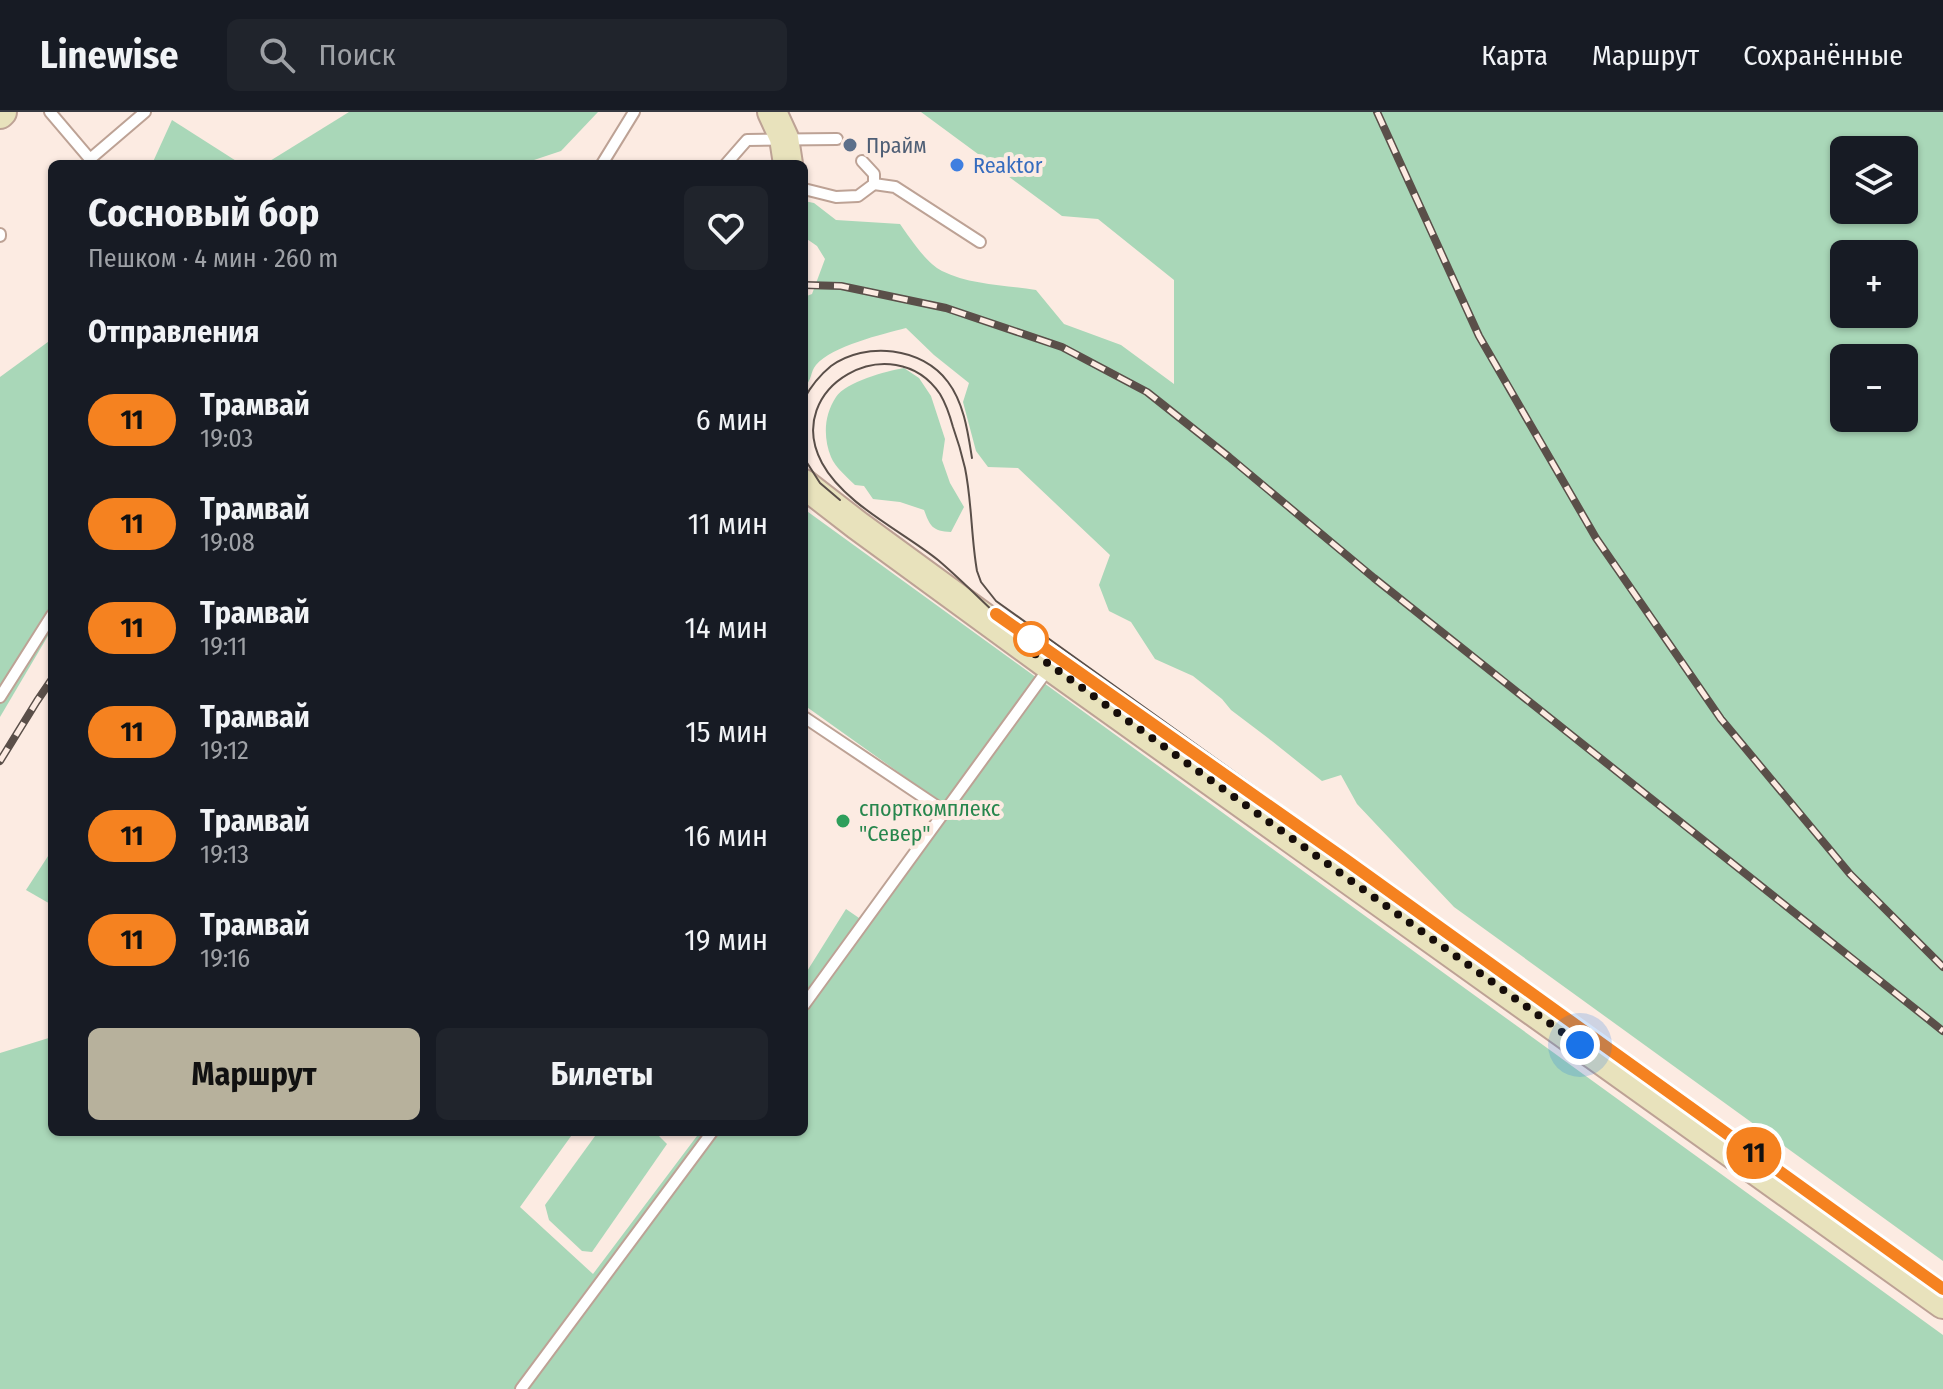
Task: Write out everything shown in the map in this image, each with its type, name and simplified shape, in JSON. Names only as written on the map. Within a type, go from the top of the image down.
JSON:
[{"type":"main road","points":[[772,112],[786,151]]},
{"type":"main road","points":[[808,487],[1050,666],[1943,1304]]},
{"type":"lane","points":[[50,112],[90,159],[145,112]]},
{"type":"lane","points":[[604,160],[634,112]]},
{"type":"lane","points":[[730,160],[747,140],[786,151],[837,139]]},
{"type":"lane","points":[[862,161],[874,174],[874,184]]},
{"type":"lane","points":[[808,190],[836,197],[858,196],[874,184],[895,187],[980,242]]},
{"type":"lane","points":[[0,697],[48,621]]},
{"type":"lane","points":[[808,999],[1050,666]]},
{"type":"lane","points":[[808,720],[944,811]]},
{"type":"lane","points":[[521,1389],[709,1136]]},
{"type":"green space","points":[[349,112],[598,112],[561,151],[534,160],[271,160]]},
{"type":"green space","points":[[921,112],[1943,112],[1943,1261],[1454,907],[1357,804],[1341,775],[1322,781],[1193,676],[1155,659],[1131,622],[1109,611],[1099,585],[1110,555],[1018,468],[988,467],[976,451],[963,402],[969,383],[906,328],[834,352],[816,365],[808,382],[808,296],[812,294],[825,259],[817,246],[808,240],[808,202],[836,220],[900,224],[930,262],[953,276],[1036,290],[1064,324],[1121,345],[1174,384],[1174,280],[1098,219],[1062,216]]},
{"type":"green space","points":[[172,120],[235,160],[154,160]]},
{"type":"green space","points":[[48,342],[48,636],[0,717],[0,377]]},
{"type":"green space","points":[[904,368],[919,378],[931,396],[945,439],[942,460],[950,483],[964,507],[951,532],[933,527],[924,510],[900,502],[873,499],[864,486],[855,485],[838,468],[828,449],[827,419],[836,397],[857,382]]},
{"type":"green space","points":[[808,512],[1943,1335],[1943,1389],[0,1389],[0,1053],[48,1038],[48,1136],[571,1136],[520,1207],[593,1274],[697,1136],[808,1136],[808,970],[846,909],[859,918],[938,818],[943,804],[808,708]]},
{"type":"green space","points":[[48,856],[48,903],[26,890]]},
{"type":"green space","points":[[595,1136],[659,1136],[667,1144],[592,1252],[582,1251],[549,1220],[545,1205]]},
{"type":"tram line","points":[[808,393],[823,373],[845,358],[877,351],[909,355],[937,370],[953,390],[964,418],[972,458]]},
{"type":"tram line","points":[[996,614],[938,560],[844,491],[822,463],[813,435],[817,410],[829,390],[848,374],[871,365],[896,365],[920,374],[940,394],[965,468],[977,571],[981,582],[996,601],[1943,1280]]},
{"type":"tram line","points":[[808,464],[820,483],[840,500]]},
{"type":"tram line","name":"11","points":[[996,614],[1346,860],[1943,1289]]},
{"type":"railway","points":[[1377,112],[1479,336],[1596,538],[1721,719],[1850,874],[1943,967]]},
{"type":"railway","points":[[808,285],[841,286],[946,308],[1062,347],[1147,392],[1374,578],[1943,1031]]},
{"type":"railway","points":[[0,761],[48,685]]},
{"type":"place","name":"Прайм","points":[[850,145]]},
{"type":"place","name":"Reaktor","points":[[957,165]]},
{"type":"place","name":"спорткомплекс \"Север\"","points":[[843,821]]},
{"type":"route","points":[[1031,639],[1021,644],[1580,1045]]}]
